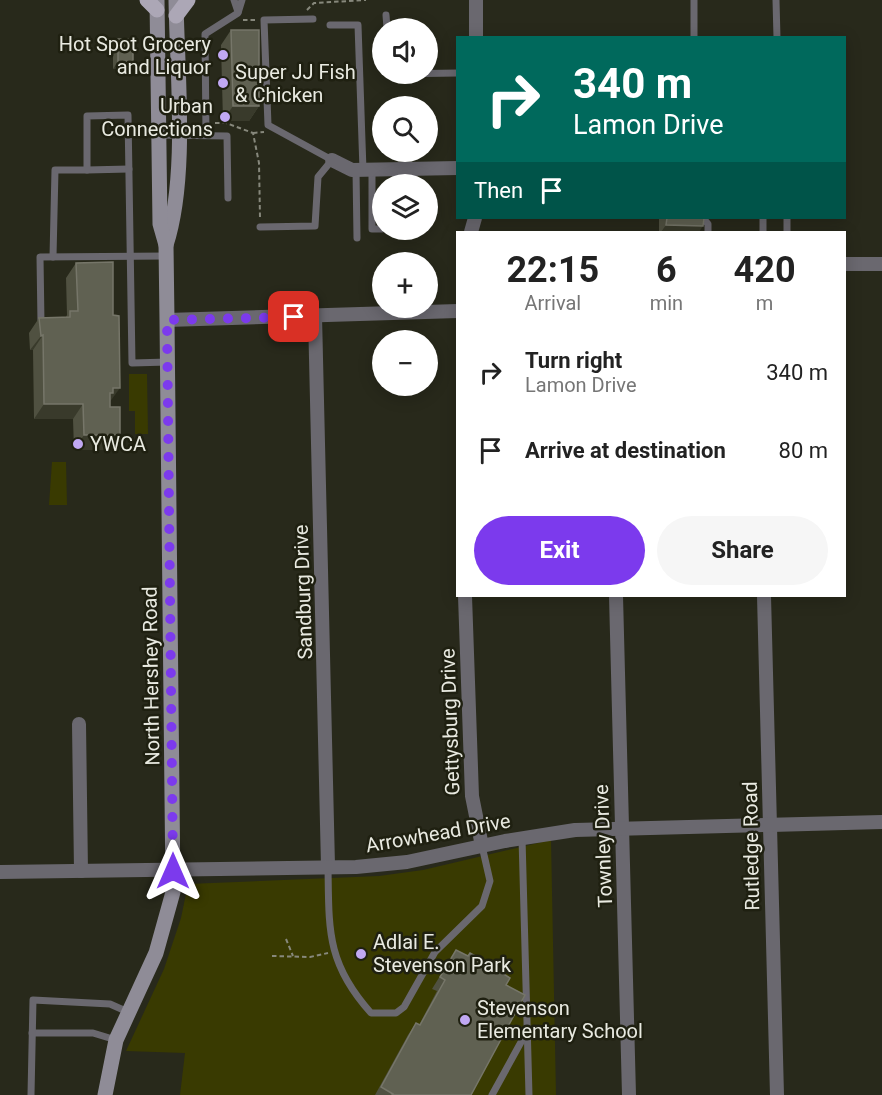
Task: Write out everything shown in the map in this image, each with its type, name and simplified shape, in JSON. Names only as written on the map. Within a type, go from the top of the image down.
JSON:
[{"type":"main road","name":"North Hershey Road","points":[[166,251],[173,221],[178,135],[176,0]]},
{"type":"main road","points":[[176,16],[188,0]]},
{"type":"main road","name":"North Hershey Road","points":[[105,1095],[116,1040],[156,953],[173,892],[166,251],[160,225],[154,3]]},
{"type":"street","points":[[476,0],[476,36]]},
{"type":"street","points":[[332,160],[364,170],[456,168]]},
{"type":"street","points":[[846,264],[882,264]]},
{"type":"street","points":[[167,320],[456,311]]},
{"type":"street","name":"Sandburg Drive","points":[[315,316],[328,866]]},
{"type":"street","name":"Gettysburg Drive","points":[[465,597],[472,796],[482,846]]},
{"type":"street","name":"Townley Drive","points":[[616,597],[629,1095]]},
{"type":"street","name":"Rutledge Road","points":[[764,597],[777,1095]]},
{"type":"street","points":[[80,724],[81,871]]},
{"type":"street","name":"Arrowhead Drive","points":[[0,872],[356,867],[407,862],[522,838],[575,830],[882,822]]},
{"type":"lane","points":[[234,0],[238,12]]},
{"type":"lane","points":[[206,135],[205,34],[238,12],[242,0]]},
{"type":"lane","points":[[694,0],[694,36]]},
{"type":"lane","points":[[776,0],[777,36]]},
{"type":"lane","points":[[260,227],[315,226],[318,177],[332,160],[268,124],[264,20],[313,19]]},
{"type":"lane","points":[[330,25],[358,25],[364,170],[372,229]]},
{"type":"lane","points":[[438,74],[456,74]]},
{"type":"lane","points":[[87,170],[87,116],[128,115],[132,363],[168,362]]},
{"type":"lane","points":[[159,135],[227,136],[228,198]]},
{"type":"lane","points":[[53,257],[55,170],[129,169]]},
{"type":"lane","points":[[413,169],[413,174]]},
{"type":"lane","points":[[357,238],[364,170]]},
{"type":"lane","points":[[40,323],[40,257],[131,256],[166,251]]},
{"type":"lane","points":[[522,838],[529,1095]]},
{"type":"lane","points":[[328,866],[329,931],[333,952],[348,982],[371,1013],[396,1013],[404,1007],[435,952],[482,906],[490,881],[482,846]]},
{"type":"lane","points":[[31,1095],[33,1000],[110,1004],[128,1012]]},
{"type":"lane","points":[[492,1095],[527,1031]]},
{"type":"lane","points":[[32,1033],[93,1033],[116,1040]]},
{"type":"path","points":[[304,19],[309,5],[314,3],[366,0]]},
{"type":"path","points":[[226,21],[264,20]]},
{"type":"path","points":[[206,123],[226,123],[258,134]]},
{"type":"path","points":[[253,133],[259,164],[260,227]]},
{"type":"path","points":[[286,939],[293,956]]},
{"type":"path","points":[[272,956],[310,957],[333,952]]},
{"type":"shaded area","points":[[129,374],[147,374],[148,434],[135,434],[135,411],[129,411]]},
{"type":"shaded area","points":[[52,462],[66,462],[67,505],[49,505]]},
{"type":"shaded area","name":"Adlai E. Stevenson Park","points":[[551,840],[556,1095],[180,1095],[185,1053],[126,1051],[164,969],[181,918],[188,884],[379,876],[423,870]]},
{"type":"building","points":[[231,30],[259,30],[259,106],[233,106]]},
{"type":"building","points":[[118,39],[133,39],[133,61],[118,62]]},
{"type":"building","points":[[667,219],[704,219],[703,226],[666,225]]},
{"type":"building","points":[[113,262],[113,315],[119,316],[120,388],[113,388],[113,393],[110,393],[110,407],[120,407],[120,435],[84,435],[83,404],[44,404],[43,335],[41,336],[39,318],[70,317],[70,311],[78,311],[76,263]]},
{"type":"building","name":"Stevenson Elementary School","points":[[456,950],[468,956],[470,953],[503,971],[502,973],[510,978],[506,985],[525,995],[471,1095],[392,1095],[381,1087],[416,1023],[420,1025],[445,980],[440,977]]},
{"type":"place","name":"Hot Spot Grocery and Liquor","points":[[223,55]]},
{"type":"place","name":"Super JJ Fish & Chicken","points":[[223,83]]},
{"type":"place","name":"Urban Connections","points":[[225,117]]},
{"type":"place","name":"YWCA","points":[[78,444]]},
{"type":"place","name":"Adlai E. Stevenson Park","points":[[361,954]]},
{"type":"place","name":"Stevenson Elementary School","points":[[465,1020]]},
{"type":"route","points":[[173,871],[167,320],[294,317]]}]
